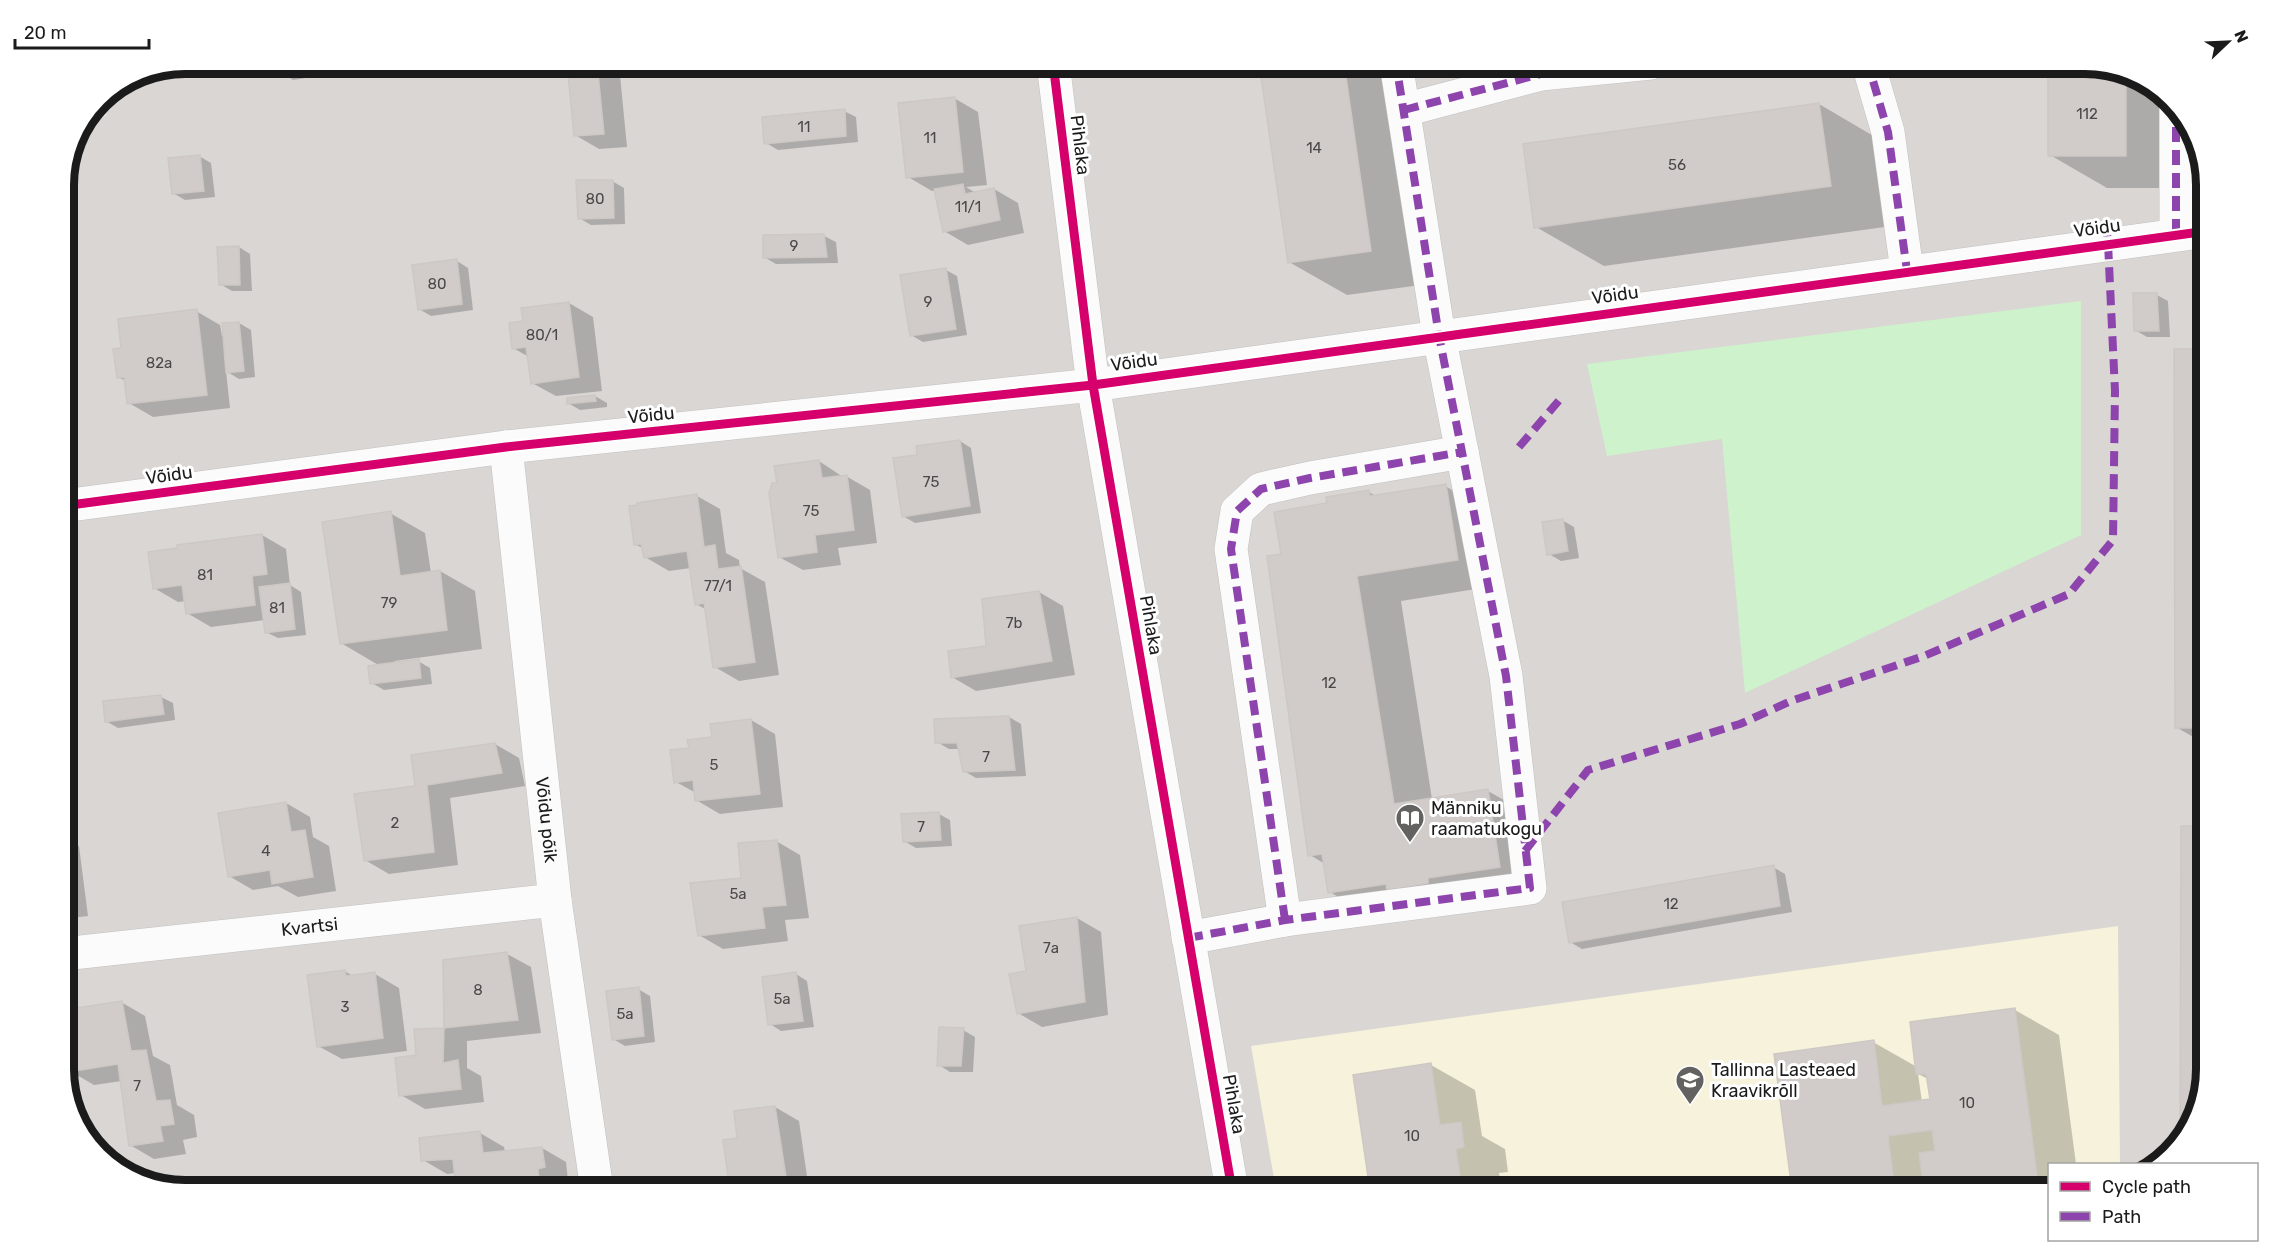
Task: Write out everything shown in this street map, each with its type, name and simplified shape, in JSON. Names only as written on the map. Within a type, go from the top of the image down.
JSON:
[{"type":"street","name":"Pihlaka","points":[[1054,74],[1093,385],[1230,1180]]},
{"type":"street","points":[[1188,938],[1286,920],[1530,888],[1506,676],[1439,336],[1398,74]]},
{"type":"street","points":[[1404,110],[1541,74]]},
{"type":"street","points":[[1869,74],[1888,132],[1907,271]]},
{"type":"street","points":[[2178,123],[2191,232]]},
{"type":"street","name":"Võidu","points":[[74,505],[506,447],[1093,385],[2191,232]]},
{"type":"street","name":"Võidu põik","points":[[506,447],[555,900],[596,1180]]},
{"type":"street","points":[[1286,920],[1231,549],[1237,512],[1261,489],[1310,478],[1462,452]]},
{"type":"street","name":"Kvartsi","points":[[74,953],[555,900]]},
{"type":"shaded area","points":[[177,74],[2100,74],[2135,85],[2159,101],[2178,123],[2191,149],[2196,177],[2196,1076],[2191,1104],[2185,1118],[2169,1142],[2144,1163],[2048,1163],[2048,1180],[184,1180],[155,1176],[135,1168],[111,1152],[92,1130],[79,1104],[74,1076],[74,177],[79,149],[88,129],[97,117],[106,116],[106,106],[129,88],[149,79]]},
{"type":"shaded area","name":"Tallinna Lasteaed Kraavikrõll","points":[[2118,926],[2120,1163],[2048,1163],[2048,1180],[1274,1180],[1251,1046]]},
{"type":"green space","points":[[2081,301],[2081,535],[1745,693],[1722,439],[1607,456],[1587,364]]},
{"type":"building","points":[[568,74],[598,74],[604,134],[574,136]]},
{"type":"building","points":[[1261,74],[1346,74],[1371,251],[1288,263]]},
{"type":"building","points":[[2048,74],[2100,74],[2126,81],[2126,156],[2048,156]]},
{"type":"building","points":[[955,97],[963,172],[906,178],[898,103]]},
{"type":"building","points":[[1819,103],[1831,186],[1534,228],[1523,144]]},
{"type":"building","points":[[845,109],[846,136],[764,144],[762,117]]},
{"type":"building","points":[[200,155],[204,191],[172,194],[168,158]]},
{"type":"building","points":[[576,180],[613,180],[614,218],[578,219]]},
{"type":"building","points":[[963,184],[965,194],[994,188],[1000,220],[943,232],[934,189]]},
{"type":"building","points":[[824,234],[827,257],[763,258],[763,235]]},
{"type":"building","points":[[239,246],[240,285],[219,285],[217,247]]},
{"type":"building","points":[[457,259],[462,304],[418,310],[412,265]]},
{"type":"building","points":[[946,268],[956,329],[910,336],[900,275]]},
{"type":"building","points":[[2133,293],[2157,293],[2159,331],[2134,331]]},
{"type":"building","points":[[569,302],[579,377],[531,384],[526,347],[512,349],[509,323],[523,321],[521,308]]},
{"type":"building","points":[[197,309],[207,395],[127,404],[124,377],[117,378],[113,349],[121,348],[118,319]]},
{"type":"building","points":[[239,322],[244,371],[226,373],[222,323]]},
{"type":"building","points":[[2174,349],[2196,349],[2196,728],[2175,728]]},
{"type":"building","points":[[595,395],[596,401],[567,404],[567,398]]},
{"type":"building","points":[[960,440],[970,506],[902,517],[893,458],[917,455],[916,446]]},
{"type":"building","points":[[819,460],[822,478],[847,475],[854,530],[815,535],[817,552],[778,558],[769,493],[772,483],[777,483],[774,466]]},
{"type":"building","points":[[1446,484],[1458,560],[1357,576],[1394,804],[1488,789],[1500,867],[1428,878],[1428,883],[1387,890],[1386,884],[1328,893],[1322,854],[1308,856],[1267,556],[1281,554],[1274,512],[1327,503],[1326,497],[1369,490],[1370,496]]},
{"type":"building","points":[[697,494],[704,547],[715,545],[718,569],[741,566],[755,662],[713,668],[704,603],[695,605],[687,551],[644,558],[641,544],[634,545],[629,506]]},
{"type":"building","points":[[391,511],[400,576],[440,570],[447,630],[340,644],[322,522]]},
{"type":"building","points":[[1563,519],[1568,551],[1547,555],[1542,522]]},
{"type":"building","points":[[262,534],[267,574],[252,576],[255,605],[186,614],[182,585],[153,589],[148,552],[177,548],[177,545]]},
{"type":"building","points":[[290,583],[295,629],[265,633],[259,587]]},
{"type":"building","points":[[1039,591],[1052,661],[951,678],[948,651],[986,646],[982,599]]},
{"type":"building","points":[[419,659],[421,678],[370,684],[368,666]]},
{"type":"building","points":[[161,695],[164,714],[105,722],[103,701]]},
{"type":"building","points":[[1009,716],[1015,770],[963,772],[957,743],[935,743],[934,719]]},
{"type":"building","points":[[751,719],[760,794],[695,801],[693,780],[674,783],[670,750],[689,748],[687,740],[712,737],[710,724]]},
{"type":"building","points":[[495,743],[502,773],[427,785],[434,852],[364,861],[354,794],[415,786],[411,755]]},
{"type":"building","points":[[286,802],[291,832],[305,830],[313,877],[272,884],[270,870],[228,877],[218,813]]},
{"type":"building","points":[[939,812],[941,840],[903,842],[901,814]]},
{"type":"building","points":[[2181,826],[2196,826],[2196,1076],[2191,1104],[2180,1127]]},
{"type":"building","points":[[777,840],[786,905],[762,907],[765,928],[698,936],[690,883],[741,878],[738,843]]},
{"type":"building","points":[[1774,865],[1780,906],[1569,943],[1562,902]]},
{"type":"building","points":[[1077,917],[1085,1002],[1017,1014],[1009,974],[1026,971],[1019,926]]},
{"type":"building","points":[[507,952],[518,1020],[444,1028],[443,960]]},
{"type":"building","points":[[345,970],[346,976],[375,972],[383,1038],[317,1047],[307,975]]},
{"type":"building","points":[[796,972],[803,1021],[768,1025],[762,977]]},
{"type":"building","points":[[639,987],[644,1036],[612,1040],[606,991]]},
{"type":"building","points":[[122,1001],[131,1051],[146,1050],[156,1101],[170,1100],[174,1124],[160,1126],[163,1141],[129,1146],[118,1064],[74,1071],[74,1008]]},
{"type":"building","points":[[2015,1008],[2038,1180],[1923,1180],[1919,1153],[1935,1151],[1932,1130],[1888,1136],[1894,1180],[1791,1180],[1774,1054],[1874,1040],[1882,1106],[1930,1099],[1926,1074],[1916,1074],[1910,1022]]},
{"type":"building","points":[[939,1027],[964,1028],[961,1066],[937,1066]]},
{"type":"building","points":[[444,1028],[443,1063],[458,1060],[461,1089],[399,1096],[395,1058],[416,1055],[414,1029]]},
{"type":"building","points":[[1431,1063],[1440,1125],[1461,1122],[1464,1147],[1456,1149],[1461,1180],[1369,1180],[1353,1075]]},
{"type":"building","points":[[775,1106],[786,1180],[729,1180],[723,1140],[737,1138],[734,1111]]},
{"type":"building","points":[[480,1131],[483,1153],[542,1147],[545,1167],[538,1169],[539,1180],[455,1180],[453,1159],[421,1161],[419,1138]]},
{"type":"marked path","points":[[1285,920],[1231,549],[1237,511],[1261,489],[1310,478],[1462,452],[1439,336],[1398,74]]},
{"type":"marked path","points":[[1404,110],[1541,74]]},
{"type":"marked path","points":[[1871,74],[1888,132],[1907,271]]},
{"type":"marked path","points":[[2176,120],[2176,234]]},
{"type":"marked path","points":[[1525,851],[1588,770],[1740,724],[1791,701],[1924,656],[2069,594],[2113,540],[2115,391],[2105,216]]},
{"type":"marked path","points":[[1519,447],[1562,397]]},
{"type":"marked path","points":[[1188,938],[1285,920],[1530,888],[1506,676],[1462,452]]},
{"type":"cycle path","points":[[1054,74],[1093,385],[1230,1180]]},
{"type":"cycle path","points":[[74,505],[506,447],[1093,385],[2196,233]]},
{"type":"place","name":"Männiku raamatukogu","points":[[1410,844]]},
{"type":"place","name":"Tallinna Lasteaed Kraavikrõll","points":[[1690,1106]]}]
